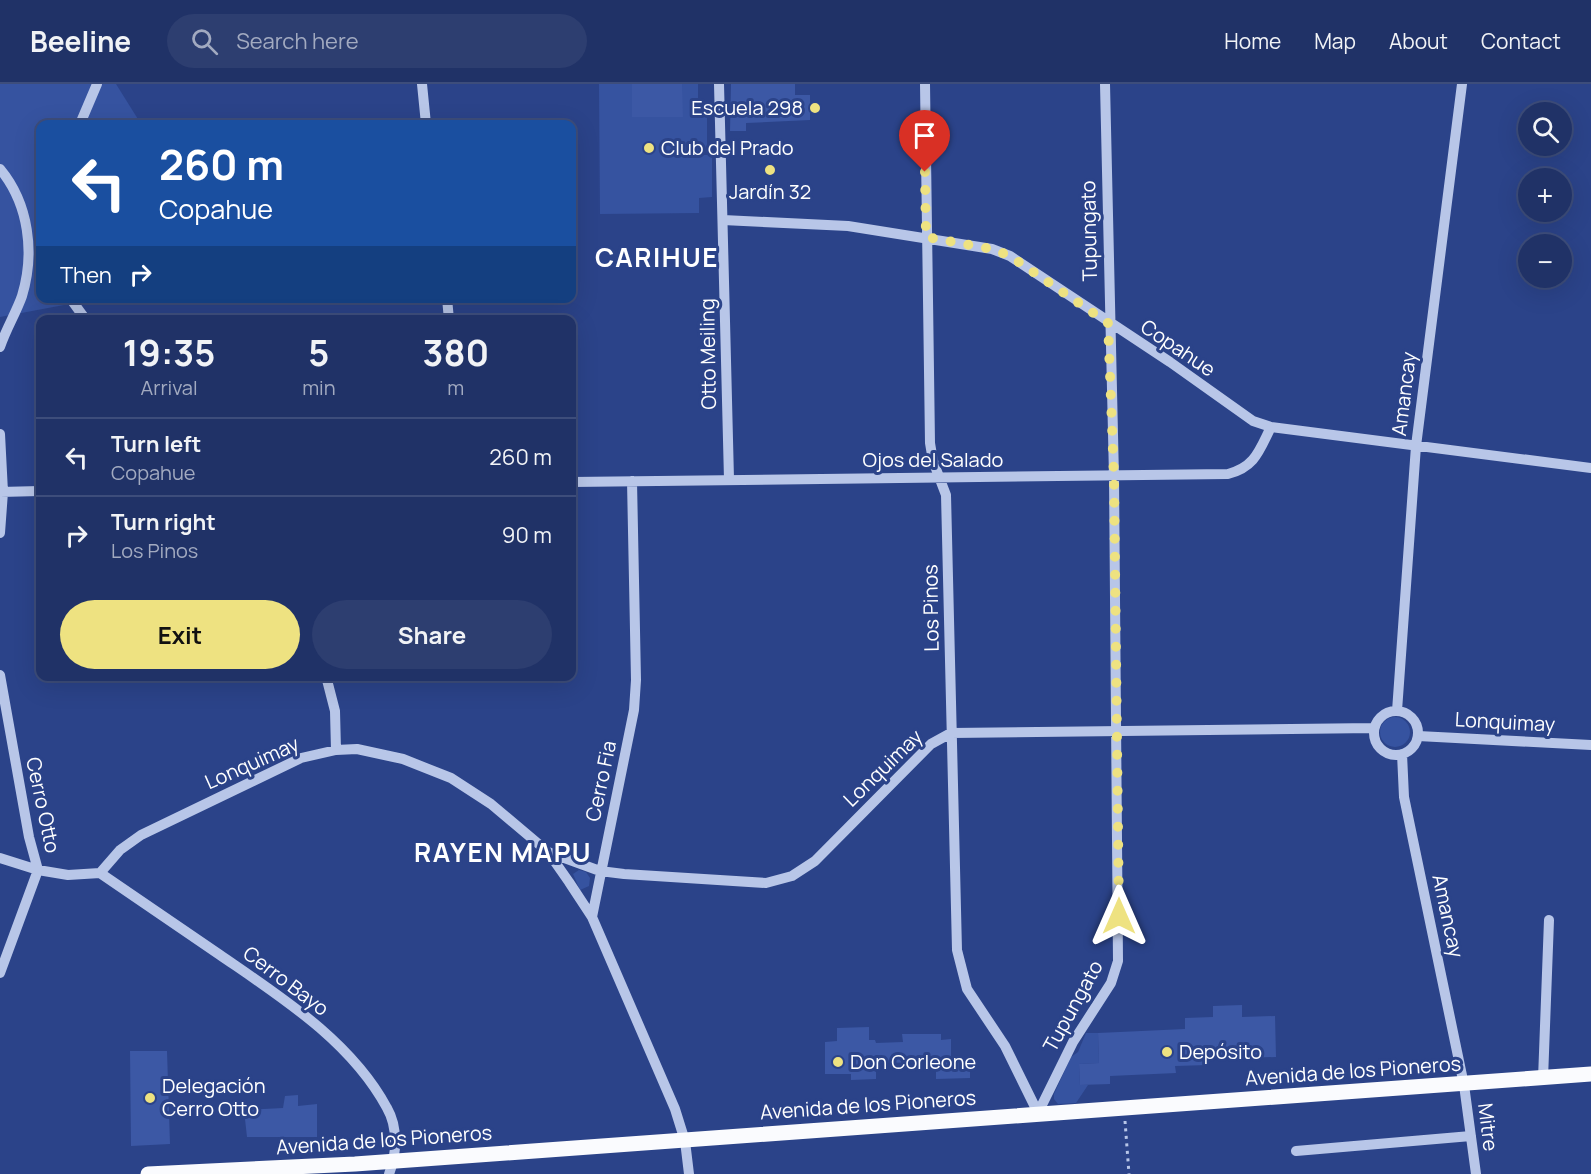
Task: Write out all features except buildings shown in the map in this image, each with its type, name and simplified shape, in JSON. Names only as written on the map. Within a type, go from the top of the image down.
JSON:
[{"type":"main road","name":"Avenida de los Pioneros","points":[[148,1174],[391,1168],[685,1141],[1038,1113],[1464,1085],[1591,1074]]},
{"type":"street","points":[[82,120],[97,84]]},
{"type":"street","points":[[422,84],[426,120]]},
{"type":"street","name":"Otto Meiling","points":[[718,84],[729,479]]},
{"type":"street","name":"Los Pinos","points":[[925,84],[930,443],[933,461],[946,495],[957,950],[960,969],[968,989],[1005,1046],[1038,1113]]},
{"type":"street","name":"Tupungato","points":[[1038,1113],[1073,1042],[1111,983],[1118,961],[1114,477],[1108,323],[1105,84]]},
{"type":"street","name":"Amancay","points":[[1397,711],[1416,446],[1462,84]]},
{"type":"street","points":[[0,169],[11,182],[21,205],[28,234],[28,262],[22,296],[0,347]]},
{"type":"street","name":"Copahue","points":[[723,220],[848,226],[992,249],[1010,256],[1170,362],[1253,421],[1271,427],[1591,468]]},
{"type":"street","name":"Ojos del Salado","points":[[576,482],[1228,474],[1245,470],[1256,457],[1271,427]]},
{"type":"street","points":[[0,434],[0,533]]},
{"type":"street","name":"Cerro Fia","points":[[592,917],[634,710],[636,680],[632,481]]},
{"type":"street","points":[[1,492],[36,491]]},
{"type":"street","name":"Cerro Otto","points":[[0,675],[28,837],[38,870],[0,974]]},
{"type":"street","points":[[327,681],[335,711],[336,750]]},
{"type":"street","points":[[1397,711],[1404,712],[1415,722],[1418,736],[1413,747],[1402,754],[1391,754],[1381,749],[1374,736],[1374,728],[1385,714],[1397,711]]},
{"type":"street","name":"Lonquimay","points":[[548,852],[600,871],[766,883],[792,876],[815,861],[932,744],[951,733],[1374,728]]},
{"type":"street","name":"Lonquimay","points":[[1418,736],[1591,745]]},
{"type":"street","name":"Lonquimay","points":[[99,873],[120,850],[141,835],[301,758],[336,750],[357,749],[403,759],[451,778],[491,804],[548,852],[592,917]]},
{"type":"street","name":"Amancay","points":[[1402,754],[1404,797],[1464,1085]]},
{"type":"street","points":[[0,858],[14,860],[38,870],[68,875],[99,873]]},
{"type":"street","name":"Cerro Bayo","points":[[99,873],[272,990],[345,1052],[388,1110],[395,1143],[391,1168]]},
{"type":"street","points":[[592,917],[657,1062],[685,1141],[689,1174]]},
{"type":"street","points":[[1544,1079],[1548,920]]},
{"type":"street","name":"Mitre","points":[[1464,1085],[1476,1174]]},
{"type":"street","points":[[1296,1150],[1471,1136]]},
{"type":"path","points":[[1124,1108],[1129,1174]]},
{"type":"shaded area","points":[[0,84],[116,84],[138,120],[36,120],[36,303],[75,303],[0,317]]},
{"type":"shaded area","name":"Club del Prado","points":[[599,84],[698,84],[698,117],[707,117],[707,150],[699,150],[698,155],[712,155],[712,197],[699,198],[699,213],[600,214]]},
{"type":"shaded area","points":[[1395,717],[1406,721],[1410,732],[1406,743],[1395,747],[1384,743],[1380,732],[1384,721]]},
{"type":"shaded area","points":[[579,870],[586,872],[590,878],[589,886],[580,890],[573,874]]},
{"type":"shaded area","points":[[1086,1033],[1098,1033],[1099,1063],[1079,1064],[1080,1085],[1088,1085],[1076,1103],[1058,1104],[1054,1099],[1054,1094],[1071,1057],[1078,1052]]},
{"type":"place","name":"Escuela 298","points":[[815,108]]},
{"type":"place","name":"Club del Prado","points":[[649,148]]},
{"type":"place","name":"Jardín 32","points":[[770,170]]},
{"type":"place","name":"Depósito","points":[[1167,1052]]},
{"type":"place","name":"Don Corleone","points":[[838,1062]]},
{"type":"place","name":"Delegación Cerro Otto","points":[[150,1098]]},
{"type":"district","name":"CARIHUE","points":[[657,258]]},
{"type":"district","name":"RAYEN MAPU","points":[[503,853]]},
{"type":"route","points":[[925,172],[926,237],[992,249],[1010,256],[1108,323],[1114,477],[1119,916]]}]
